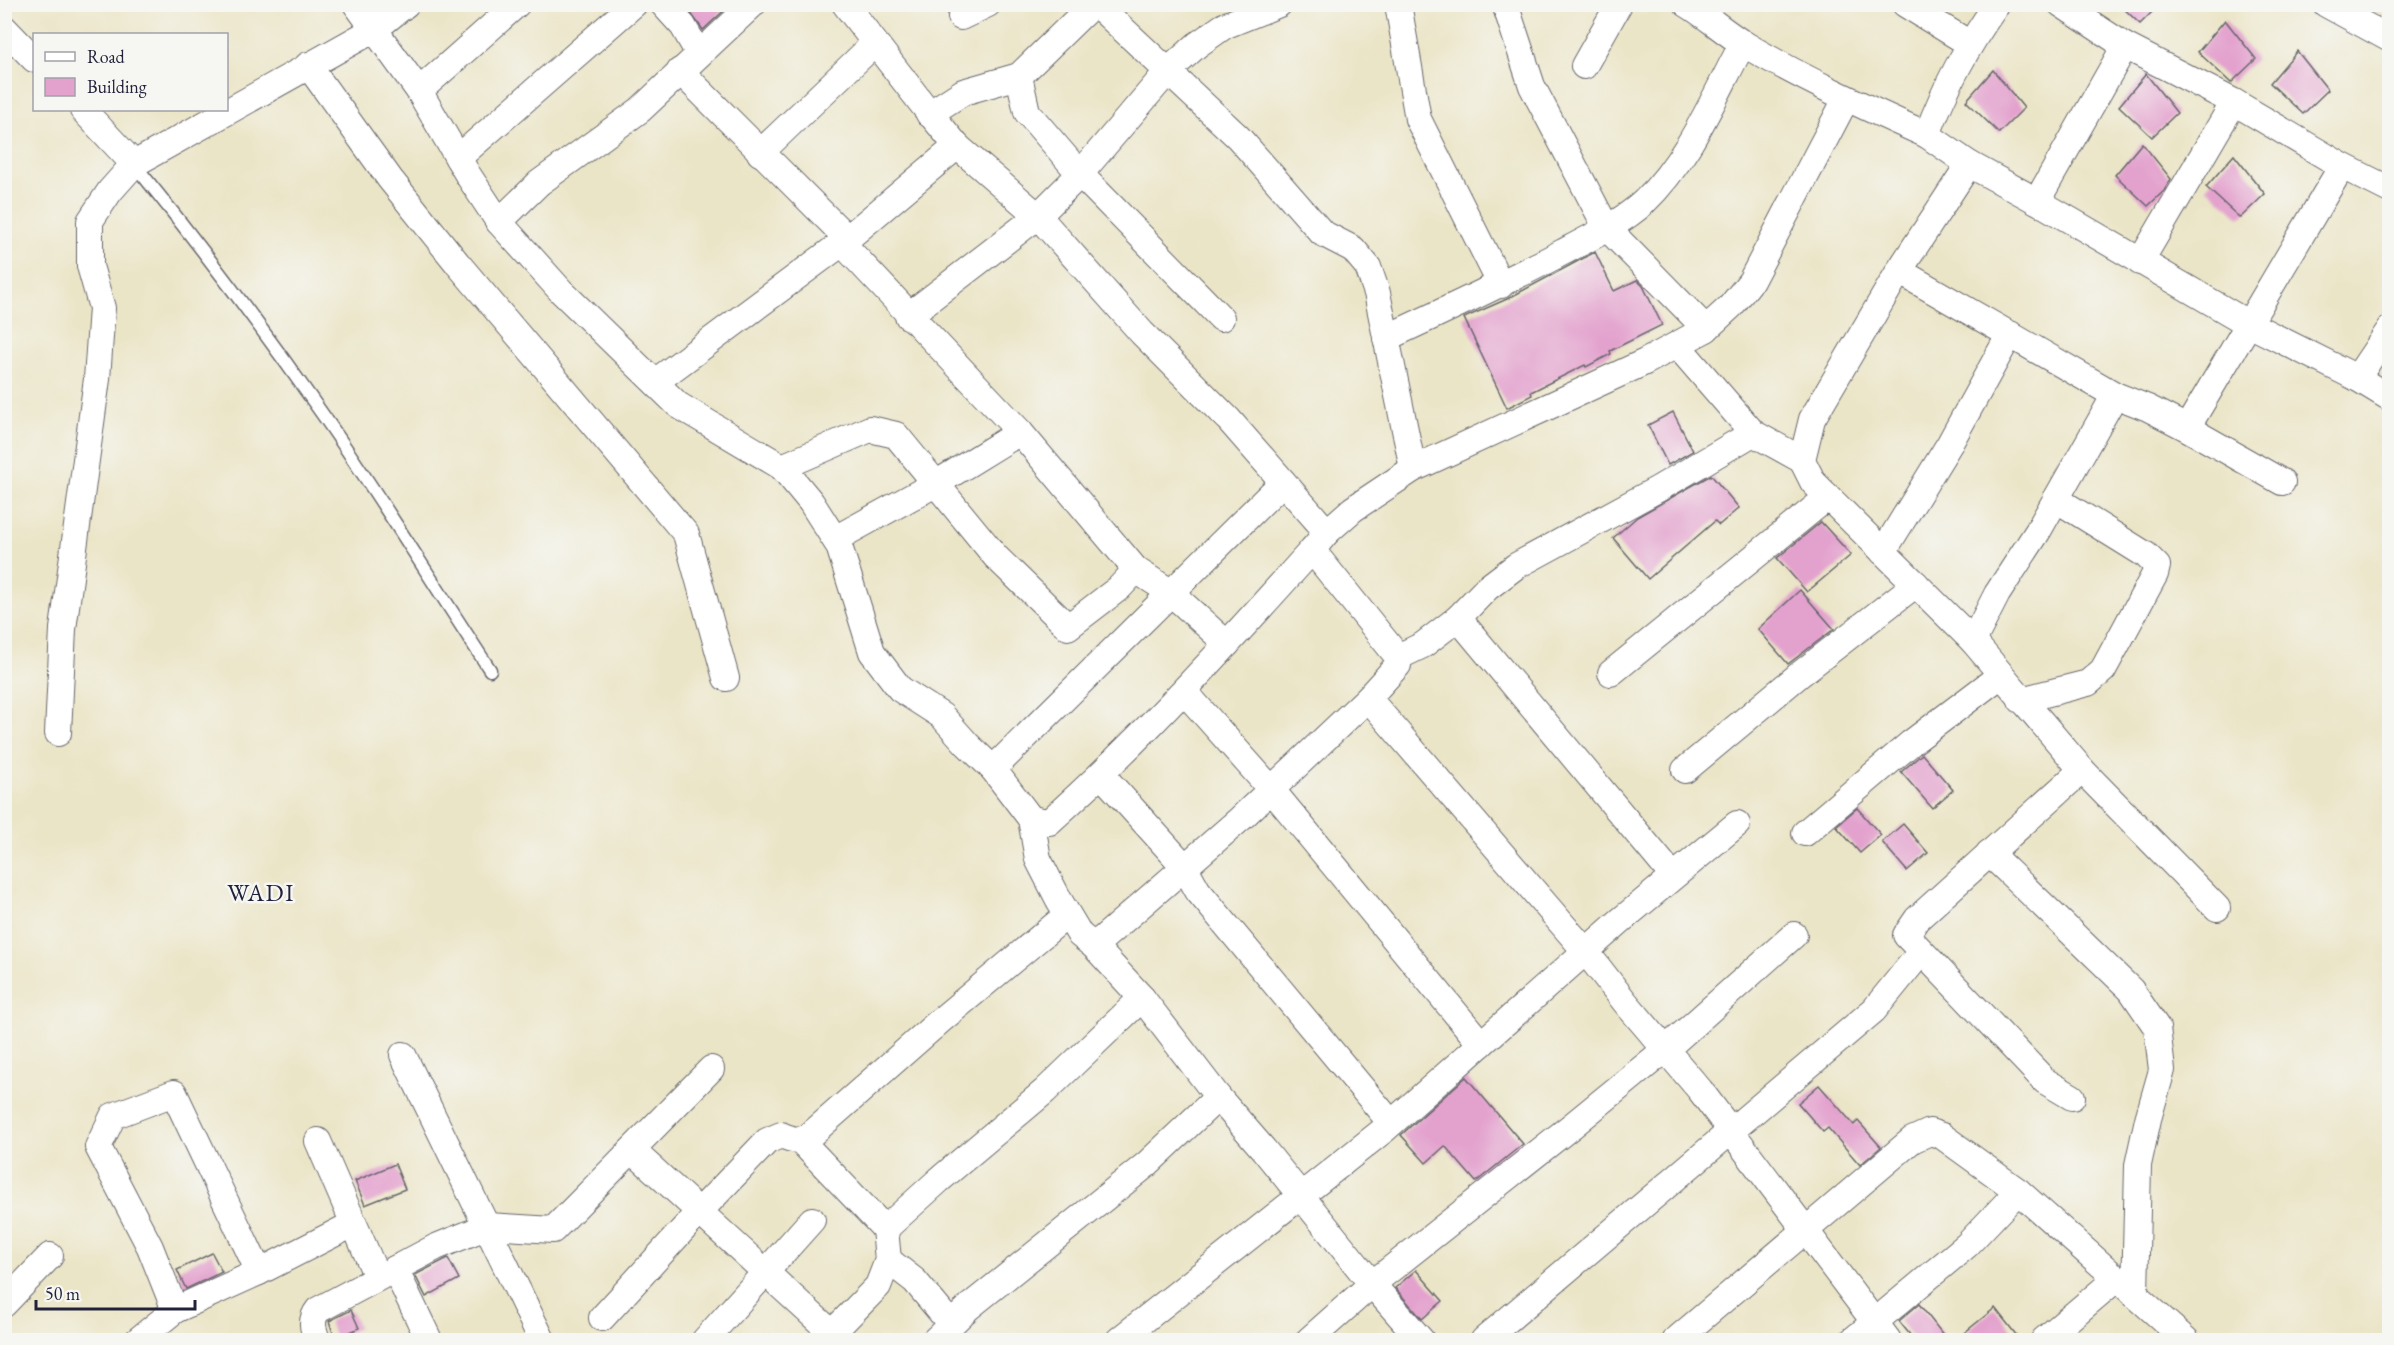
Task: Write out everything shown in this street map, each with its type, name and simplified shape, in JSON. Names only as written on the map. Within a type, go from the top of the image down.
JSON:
[{"type":"street","points":[[356,4],[419,91],[499,222],[561,291],[678,405],[782,467],[811,502],[839,546],[872,652],[900,689],[942,716],[993,769],[1031,819],[1038,859],[1080,935],[1094,946],[1142,998],[1218,1097],[1421,1341]]},
{"type":"street","points":[[228,111],[375,29],[406,4]]},
{"type":"street","points":[[419,91],[517,4]]},
{"type":"street","points":[[458,158],[633,4]]},
{"type":"street","points":[[663,4],[683,26],[699,54]]},
{"type":"street","points":[[499,222],[539,183],[640,110],[753,4]]},
{"type":"street","points":[[961,17],[988,4]]},
{"type":"street","points":[[929,114],[963,92],[1019,76],[1094,4],[1238,137],[1322,233],[1353,249],[1368,267],[1377,293],[1413,470]]},
{"type":"street","points":[[908,315],[1038,216],[1080,174],[1168,71],[1197,45],[1224,26],[1279,4]]},
{"type":"street","points":[[1398,4],[1418,119],[1501,285]]},
{"type":"street","points":[[1504,4],[1532,86],[1606,227],[1706,329]]},
{"type":"street","points":[[1584,66],[1619,4]]},
{"type":"street","points":[[1687,4],[1743,43],[1846,99],[1927,135],[1969,164],[2249,324],[2357,378],[2390,398]]},
{"type":"street","points":[[1905,4],[1970,44]]},
{"type":"street","points":[[1927,135],[1943,94],[1970,44],[1997,4]]},
{"type":"street","points":[[2061,4],[2125,46],[2235,102],[2342,166],[2390,190]]},
{"type":"street","points":[[2326,4],[2390,39]]},
{"type":"street","points":[[854,8],[874,44],[957,146],[1038,216],[1142,333],[1229,420],[1283,482],[1319,541],[1398,657],[1398,665],[1368,698],[1271,789],[1094,946]]},
{"type":"street","points":[[4,28],[33,58]]},
{"type":"street","points":[[1386,338],[1501,285],[1606,227],[1643,203],[1664,180],[1682,154],[1743,43]]},
{"type":"street","points":[[760,153],[874,44]]},
{"type":"street","points":[[2037,201],[2125,46]]},
{"type":"street","points":[[308,65],[390,179],[458,264],[686,534],[726,678]]},
{"type":"street","points":[[680,71],[844,240],[908,315],[1020,432],[1136,570],[1170,592],[1227,644]]},
{"type":"street","points":[[1019,76],[1027,112],[1080,174],[1221,318]]},
{"type":"street","points":[[1031,819],[1049,822],[1101,774],[1184,691],[1319,541],[1353,509],[1413,470],[1645,362],[1706,329],[1731,306],[1751,281],[1846,99]]},
{"type":"street","points":[[2140,262],[2235,102]]},
{"type":"street","points":[[84,111],[134,164]]},
{"type":"street","points":[[58,733],[63,629],[87,465],[102,308],[90,266],[90,221],[110,191],[134,164],[227,111]]},
{"type":"street","points":[[655,382],[844,240],[957,146]]},
{"type":"street","points":[[1802,460],[1812,419],[1899,271],[1969,164]]},
{"type":"street","points":[[2187,428],[2342,166]]},
{"type":"street","points":[[1899,271],[2115,395],[2148,408],[2187,428],[2282,482]]},
{"type":"street","points":[[2357,378],[2390,329]]},
{"type":"street","points":[[1883,552],[1950,443],[2010,334]]},
{"type":"street","points":[[1677,345],[1753,433],[1802,460],[1813,482],[1974,641],[2021,700],[2082,770],[2217,908]]},
{"type":"street","points":[[1974,641],[1997,594],[2038,531],[2115,395]]},
{"type":"street","points":[[782,467],[870,429],[896,435],[996,557],[1068,627],[1119,588],[1136,570]]},
{"type":"street","points":[[835,539],[937,483],[1020,432]]},
{"type":"street","points":[[1398,657],[1423,645],[1458,618],[1487,588],[1516,566],[1658,489],[1753,433]]},
{"type":"street","points":[[993,769],[1283,482]]},
{"type":"street","points":[[1611,673],[1828,497]]},
{"type":"street","points":[[2021,700],[2088,683],[2097,678],[2155,574],[2157,566],[2146,555],[2056,500]]},
{"type":"street","points":[[1685,770],[1799,675],[1916,584]]},
{"type":"street","points":[[1458,618],[1673,876]]},
{"type":"street","points":[[1805,833],[1911,743],[2001,675]]},
{"type":"street","points":[[1184,691],[1271,789],[1480,1044]]},
{"type":"street","points":[[1368,698],[1587,952],[1625,1002],[1732,1129],[1881,1331]]},
{"type":"street","points":[[2072,1097],[2045,1081],[1906,935],[1917,919],[2082,770]]},
{"type":"street","points":[[1101,774],[1184,866],[1198,891],[1391,1123]]},
{"type":"street","points":[[1119,1341],[1391,1123],[1673,876],[1737,824]]},
{"type":"street","points":[[1989,853],[2131,990],[2157,1028],[2162,1070],[2138,1165],[2126,1287]]},
{"type":"street","points":[[801,1141],[1067,915]]},
{"type":"street","points":[[1309,1341],[1372,1284],[1574,1125],[1666,1049],[1794,935]]},
{"type":"street","points":[[1484,1341],[1874,1010],[1921,952]]},
{"type":"street","points":[[885,1229],[939,1180],[1045,1091],[1142,998]]},
{"type":"street","points":[[403,1055],[542,1341]]},
{"type":"street","points":[[316,1341],[312,1323],[318,1310],[436,1247],[488,1226],[554,1230],[711,1069]]},
{"type":"street","points":[[175,1310],[150,1247],[98,1148],[113,1116],[174,1093],[259,1272]]},
{"type":"street","points":[[888,1260],[915,1281],[943,1332],[1094,1204],[1147,1164],[1218,1097]]},
{"type":"street","points":[[1676,1341],[1912,1140],[1930,1132],[1942,1136],[2018,1191],[2186,1341]]},
{"type":"street","points":[[602,1318],[700,1211],[767,1142],[781,1135],[801,1141],[885,1229],[888,1260],[878,1286],[829,1337],[700,1211],[633,1151]]},
{"type":"street","points":[[318,1140],[353,1224],[429,1341]]},
{"type":"street","points":[[1853,1341],[1881,1331],[2018,1191]]},
{"type":"street","points":[[705,1341],[812,1220]]},
{"type":"street","points":[[138,1341],[175,1310],[259,1272],[353,1224]]},
{"type":"street","points":[[4,1304],[50,1256]]},
{"type":"street","points":[[2044,1341],[2126,1287]]},
{"type":"lane","points":[[134,164],[176,215],[324,416],[490,670]]},
{"type":"building","points":[[693,4],[731,4],[703,30],[688,9]]},
{"type":"building","points":[[2119,4],[2160,4],[2140,24]]},
{"type":"building","points":[[2225,20],[2256,59],[2231,83],[2198,52]]},
{"type":"building","points":[[2297,51],[2328,90],[2303,114],[2270,83]]},
{"type":"building","points":[[1993,70],[2024,108],[1999,133],[1966,101]]},
{"type":"building","points":[[2146,74],[2177,113],[2152,137],[2119,106]]},
{"type":"building","points":[[2142,143],[2171,179],[2164,191],[2148,206],[2115,175]]},
{"type":"building","points":[[2234,155],[2265,194],[2240,218],[2206,187]]},
{"type":"building","points":[[1595,252],[1614,291],[1637,280],[1643,286],[1662,325],[1610,351],[1611,354],[1586,367],[1585,365],[1531,392],[1532,395],[1507,408],[1464,318],[1507,299]]},
{"type":"building","points":[[1673,412],[1693,451],[1668,465],[1648,425]]},
{"type":"building","points":[[1711,475],[1739,508],[1719,525],[1715,521],[1648,579],[1613,538],[1637,517]]},
{"type":"building","points":[[1821,522],[1851,555],[1807,592],[1777,558]]},
{"type":"building","points":[[1800,590],[1834,629],[1788,664],[1758,629]]},
{"type":"building","points":[[1922,754],[1953,790],[1932,808],[1901,772]]},
{"type":"building","points":[[1857,808],[1881,835],[1860,853],[1836,826]]},
{"type":"building","points":[[1903,824],[1928,853],[1907,871],[1882,842]]},
{"type":"building","points":[[1466,1077],[1523,1144],[1476,1182],[1445,1146],[1426,1163],[1401,1135]]},
{"type":"building","points":[[1819,1085],[1854,1125],[1858,1121],[1881,1147],[1860,1165],[1828,1128],[1823,1132],[1798,1103]]},
{"type":"building","points":[[395,1164],[405,1189],[365,1205],[355,1181]]},
{"type":"building","points":[[212,1253],[222,1272],[186,1289],[177,1270]]},
{"type":"building","points":[[448,1258],[459,1279],[426,1297],[415,1275]]},
{"type":"building","points":[[1416,1270],[1443,1301],[1422,1319],[1395,1288]]},
{"type":"building","points":[[1919,1304],[1948,1341],[1915,1341],[1899,1321]]},
{"type":"building","points":[[1995,1308],[2021,1341],[1954,1341]]},
{"type":"building","points":[[351,1310],[359,1328],[335,1339],[329,1321]]},
{"type":"district","name":"WADI","points":[[261,892]]}]
